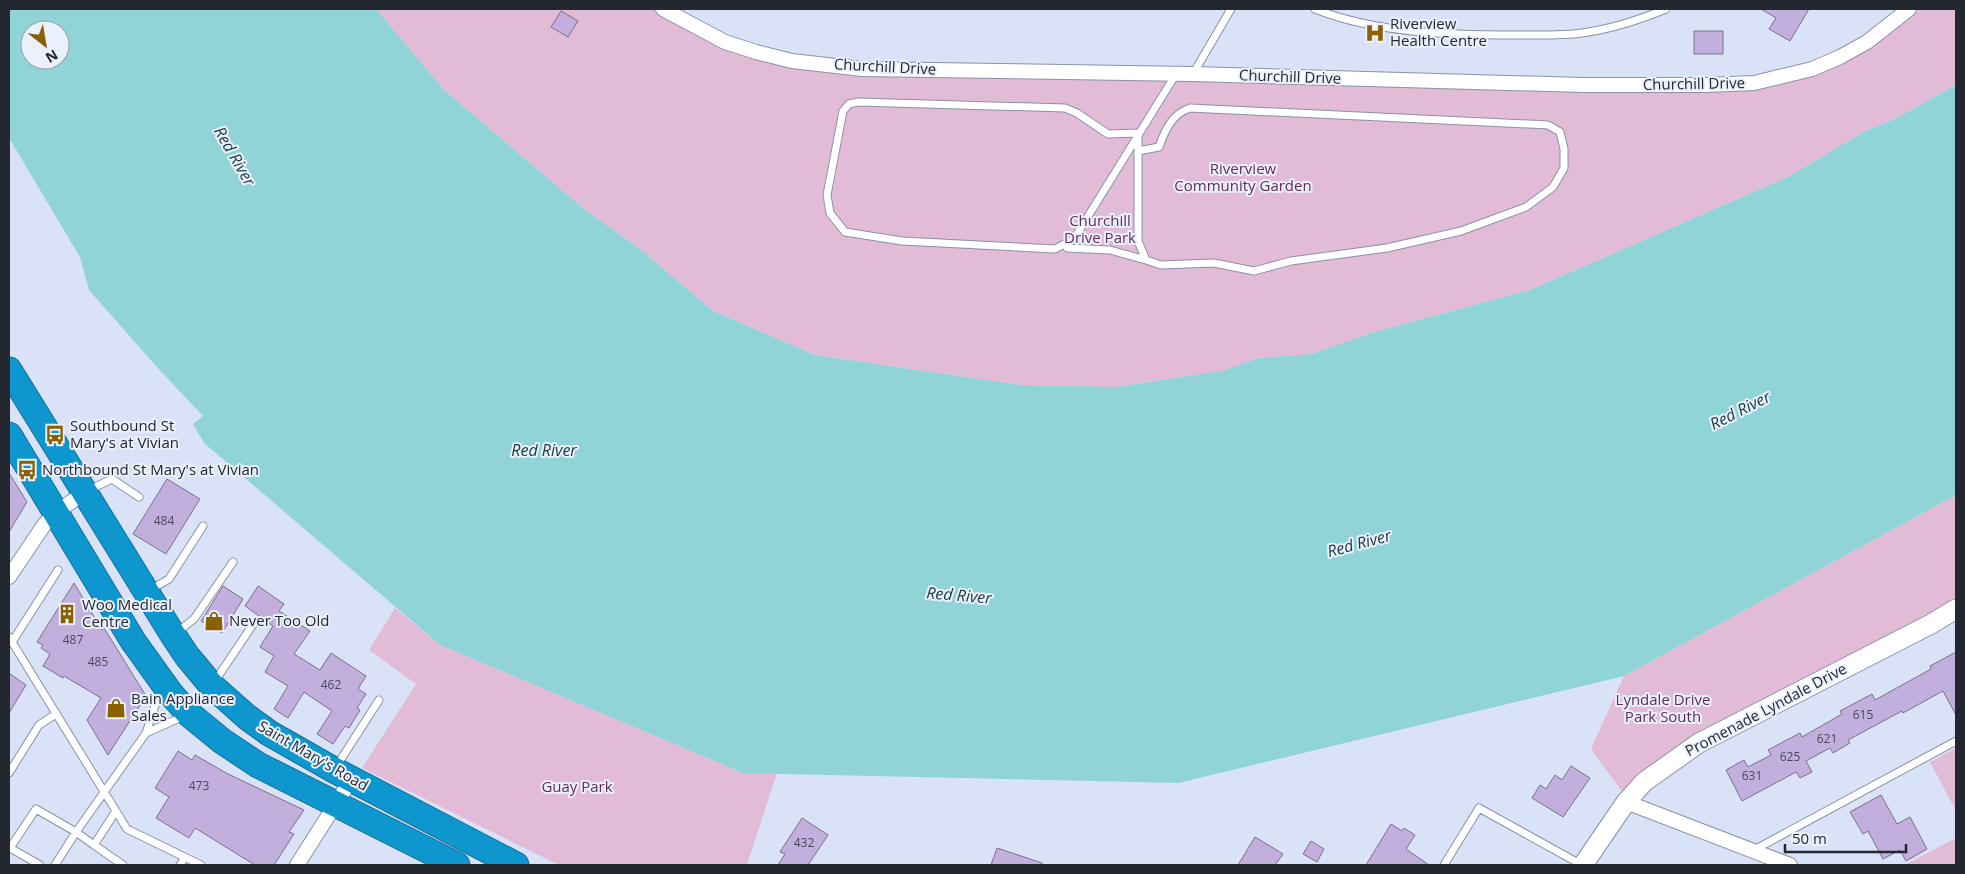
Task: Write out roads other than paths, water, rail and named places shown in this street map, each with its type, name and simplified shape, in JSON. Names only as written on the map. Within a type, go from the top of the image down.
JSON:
[{"type":"highway","name":"Saint Mary's Road","points":[[9,370],[173,635],[187,656],[212,686],[247,717],[343,775],[516,865]]},
{"type":"highway","name":"Saint Mary's Road","points":[[9,435],[133,641],[162,683],[190,714],[242,755],[335,805],[457,865]]},
{"type":"street","name":"Churchill Drive","points":[[663,9],[724,42],[756,52],[792,61],[862,69],[1193,74],[1583,85],[1705,85],[1754,82],[1812,69],[1840,57],[1867,42],[1909,9]]},
{"type":"street","points":[[9,577],[44,525],[56,513],[84,493]]},
{"type":"street","name":"Promenade Lyndale Drive","points":[[1582,865],[1626,802],[1644,782],[1699,743],[1931,624],[1956,609]]},
{"type":"street","points":[[297,865],[335,805],[343,775]]},
{"type":"street","points":[[1626,802],[1790,865]]},
{"type":"lane","points":[[1193,74],[1231,9]]},
{"type":"lane","points":[[1315,9],[1333,16],[1383,28],[1479,35],[1507,35],[1581,33],[1629,22],[1666,9]]},
{"type":"lane","points":[[1138,133],[1108,134],[1077,113],[1064,108],[858,102],[849,104],[842,111],[827,195],[830,213],[845,232],[902,241],[1055,249],[1074,239],[1176,74]]},
{"type":"lane","points":[[1065,244],[1067,248],[1110,250],[1161,265],[1214,263],[1254,271],[1291,261],[1387,248],[1461,231],[1526,207],[1554,187],[1564,168],[1564,149],[1560,132],[1548,125],[1190,108],[1180,111],[1166,128],[1158,148],[1138,151]]},
{"type":"lane","points":[[1138,133],[1138,241],[1146,260]]},
{"type":"lane","points":[[84,493],[112,479],[139,497]]},
{"type":"lane","points":[[146,592],[169,578],[203,526]]},
{"type":"lane","points":[[173,635],[194,620],[232,562]]},
{"type":"lane","points":[[58,570],[11,640],[127,829],[201,865]]},
{"type":"lane","points":[[212,686],[254,623]]},
{"type":"lane","points":[[55,865],[146,733],[162,683]]},
{"type":"lane","points":[[343,775],[379,700]]},
{"type":"lane","points":[[9,773],[39,725],[56,714]]},
{"type":"lane","points":[[146,733],[190,714]]},
{"type":"lane","points":[[1752,851],[1956,741]]},
{"type":"lane","points":[[1444,865],[1480,808],[1582,865]]},
{"type":"lane","points":[[40,865],[9,849],[36,809],[76,832],[123,865]]},
{"type":"lane","points":[[94,845],[116,811]]},
{"type":"lane","points":[[180,865],[185,857]]},
{"type":"water","name":"Red River","points":[[9,9],[376,9],[444,90],[584,209],[640,249],[713,311],[815,355],[1020,385],[1116,387],[1222,371],[1259,358],[1312,354],[1371,333],[1530,290],[1788,177],[1865,131],[1893,120],[1956,85],[1956,495],[1624,676],[1178,783],[743,773],[440,645],[204,443],[193,424],[203,416],[89,290],[80,257],[9,138]]},
{"type":"place","name":"Riverview Health Centre","points":[[1375,33]]},
{"type":"place","name":"Southbound St Mary's at Vivian","points":[[55,435]]},
{"type":"place","name":"Northbound St Mary's at Vivian","points":[[27,470]]},
{"type":"place","name":"Woo Medical Centre","points":[[67,614]]},
{"type":"place","name":"Never Too Old","points":[[214,621]]},
{"type":"place","name":"Bain Appliance Sales","points":[[116,708]]},
{"type":"park label","name":"Riverview Community Garden","points":[[1243,178]]},
{"type":"park label","name":"Churchill Drive Park","points":[[1100,230]]},
{"type":"park label","name":"Lyndale Drive Park South","points":[[1663,708]]},
{"type":"park label","name":"Guay Park","points":[[577,787]]}]
